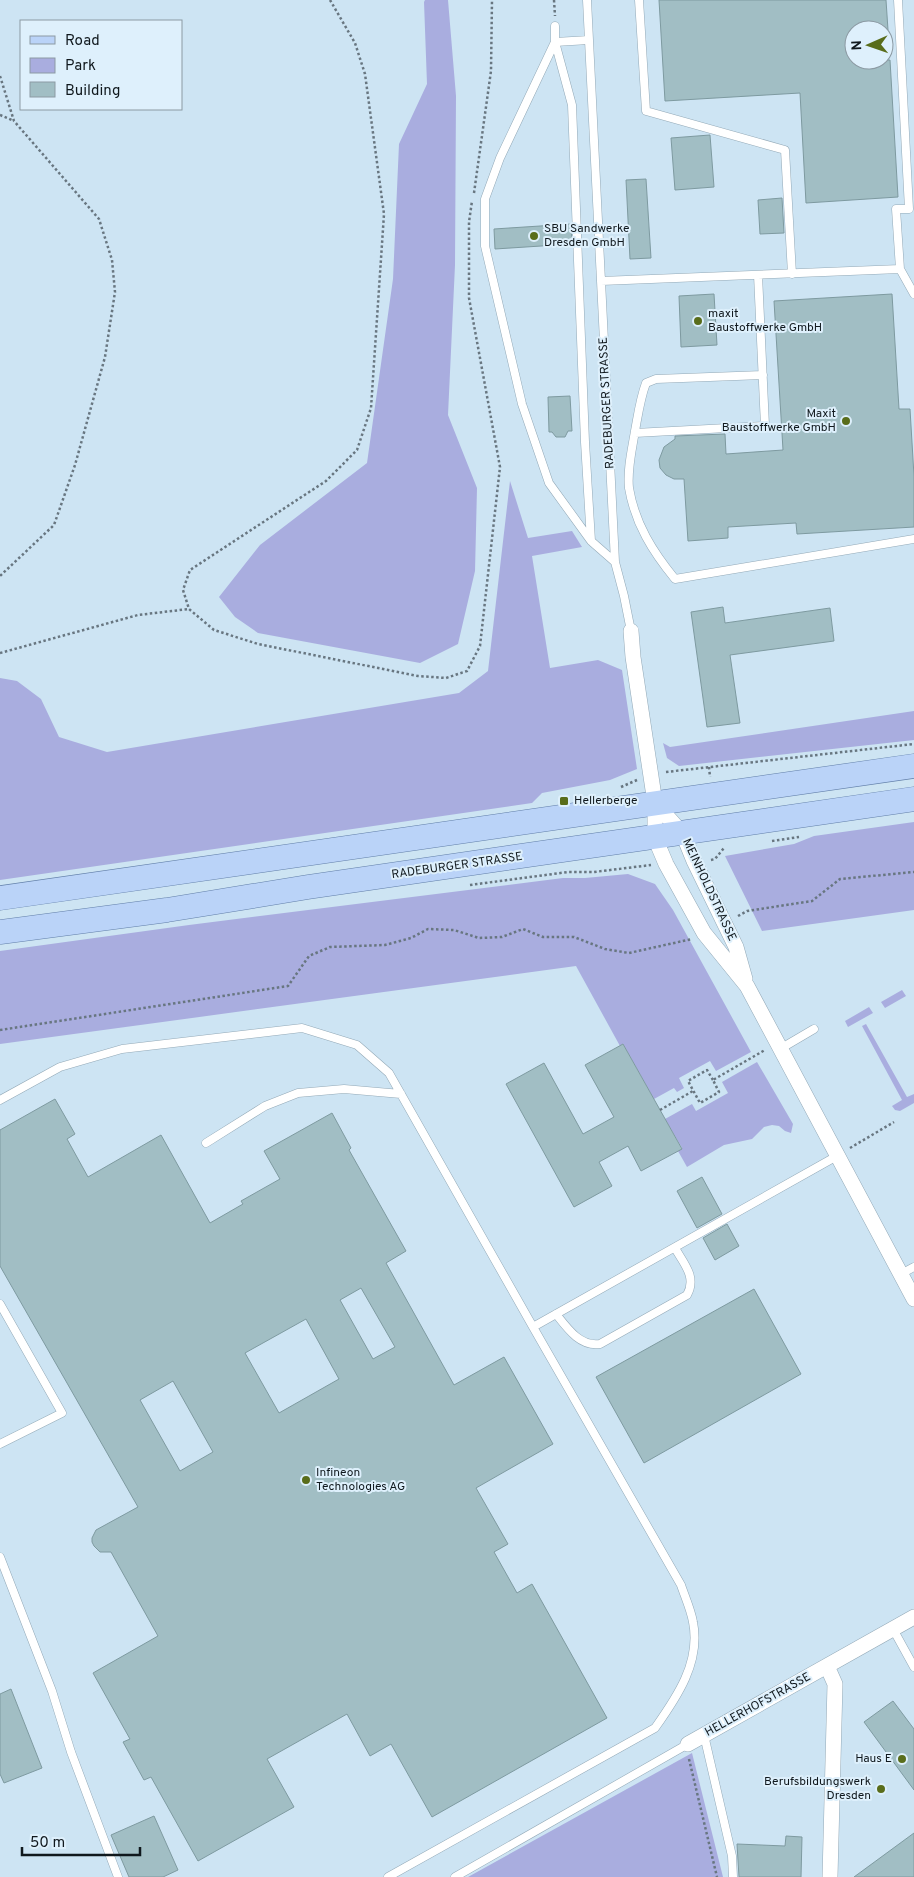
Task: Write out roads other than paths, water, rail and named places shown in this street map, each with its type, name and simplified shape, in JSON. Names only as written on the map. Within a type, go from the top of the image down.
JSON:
[{"type":"main road","points":[[0,898],[914,766]]},
{"type":"main road","name":"RADEBURGER STRASSE","points":[[0,932],[167,910],[308,887],[914,799]]},
{"type":"street","name":"RADEBURGER STRASSE","points":[[631,631],[633,657],[655,803]]},
{"type":"street","name":"MEINHOLDSTRASSE","points":[[655,803],[682,834],[736,947],[747,986]]},
{"type":"street","name":"MEINHOLDSTRASSE","points":[[655,803],[655,838],[666,864],[704,934],[747,986],[837,1156],[908,1270],[914,1299]]},
{"type":"street","name":"HELLERHOFSTRASSE","points":[[686,1746],[914,1617]]},
{"type":"street","points":[[827,1666],[835,1684],[830,1877]]},
{"type":"lane","name":"RADEBURGER STRASSE","points":[[586,0],[615,562],[631,631]]},
{"type":"lane","points":[[639,0],[646,111],[785,150],[792,274]]},
{"type":"lane","points":[[898,0],[909,209],[896,209],[900,269],[914,294]]},
{"type":"lane","points":[[555,26],[556,42],[572,105],[585,442],[591,541]]},
{"type":"lane","points":[[556,42],[589,40]]},
{"type":"lane","points":[[556,42],[500,158],[485,199],[485,246],[522,404],[549,483],[591,541],[615,562]]},
{"type":"lane","points":[[601,281],[900,269]]},
{"type":"lane","points":[[635,433],[765,426],[758,275]]},
{"type":"lane","points":[[763,375],[656,379],[646,383],[641,396],[632,450],[629,486],[636,519],[654,553],[675,580],[914,539]]},
{"type":"lane","points":[[0,1100],[60,1067],[122,1049],[302,1028],[357,1045],[389,1073],[682,1585],[694,1622],[694,1656],[678,1695],[655,1728],[388,1877]]},
{"type":"lane","points":[[779,1046],[814,1030]]},
{"type":"lane","points":[[206,1143],[265,1106],[298,1093],[344,1089],[401,1094]]},
{"type":"lane","points":[[533,1327],[837,1156]]},
{"type":"lane","points":[[556,1314],[569,1332],[594,1345],[600,1344],[630,1328],[688,1295],[692,1287],[691,1276],[675,1248]]},
{"type":"lane","points":[[0,1304],[62,1413],[0,1444]]},
{"type":"lane","points":[[0,1557],[36,1648],[71,1752],[118,1877]]},
{"type":"lane","points":[[893,1630],[914,1666]]},
{"type":"lane","points":[[704,1735],[732,1856],[733,1877]]},
{"type":"lane","points":[[454,1877],[686,1746]]},
{"type":"place","name":"SBU Sandwerke Dresden GmbH","points":[[534,236]]},
{"type":"place","name":"maxit Baustoffwerke GmbH","points":[[698,321]]},
{"type":"place","name":"Maxit Baustoffwerke GmbH","points":[[846,421]]},
{"type":"place","name":"Hellerberge","points":[[564,801]]},
{"type":"place","name":"Infineon Technologies AG","points":[[306,1480]]},
{"type":"place","name":"Haus E","points":[[902,1759]]},
{"type":"place","name":"Berufsbildungswerk Dresden","points":[[881,1789]]}]
